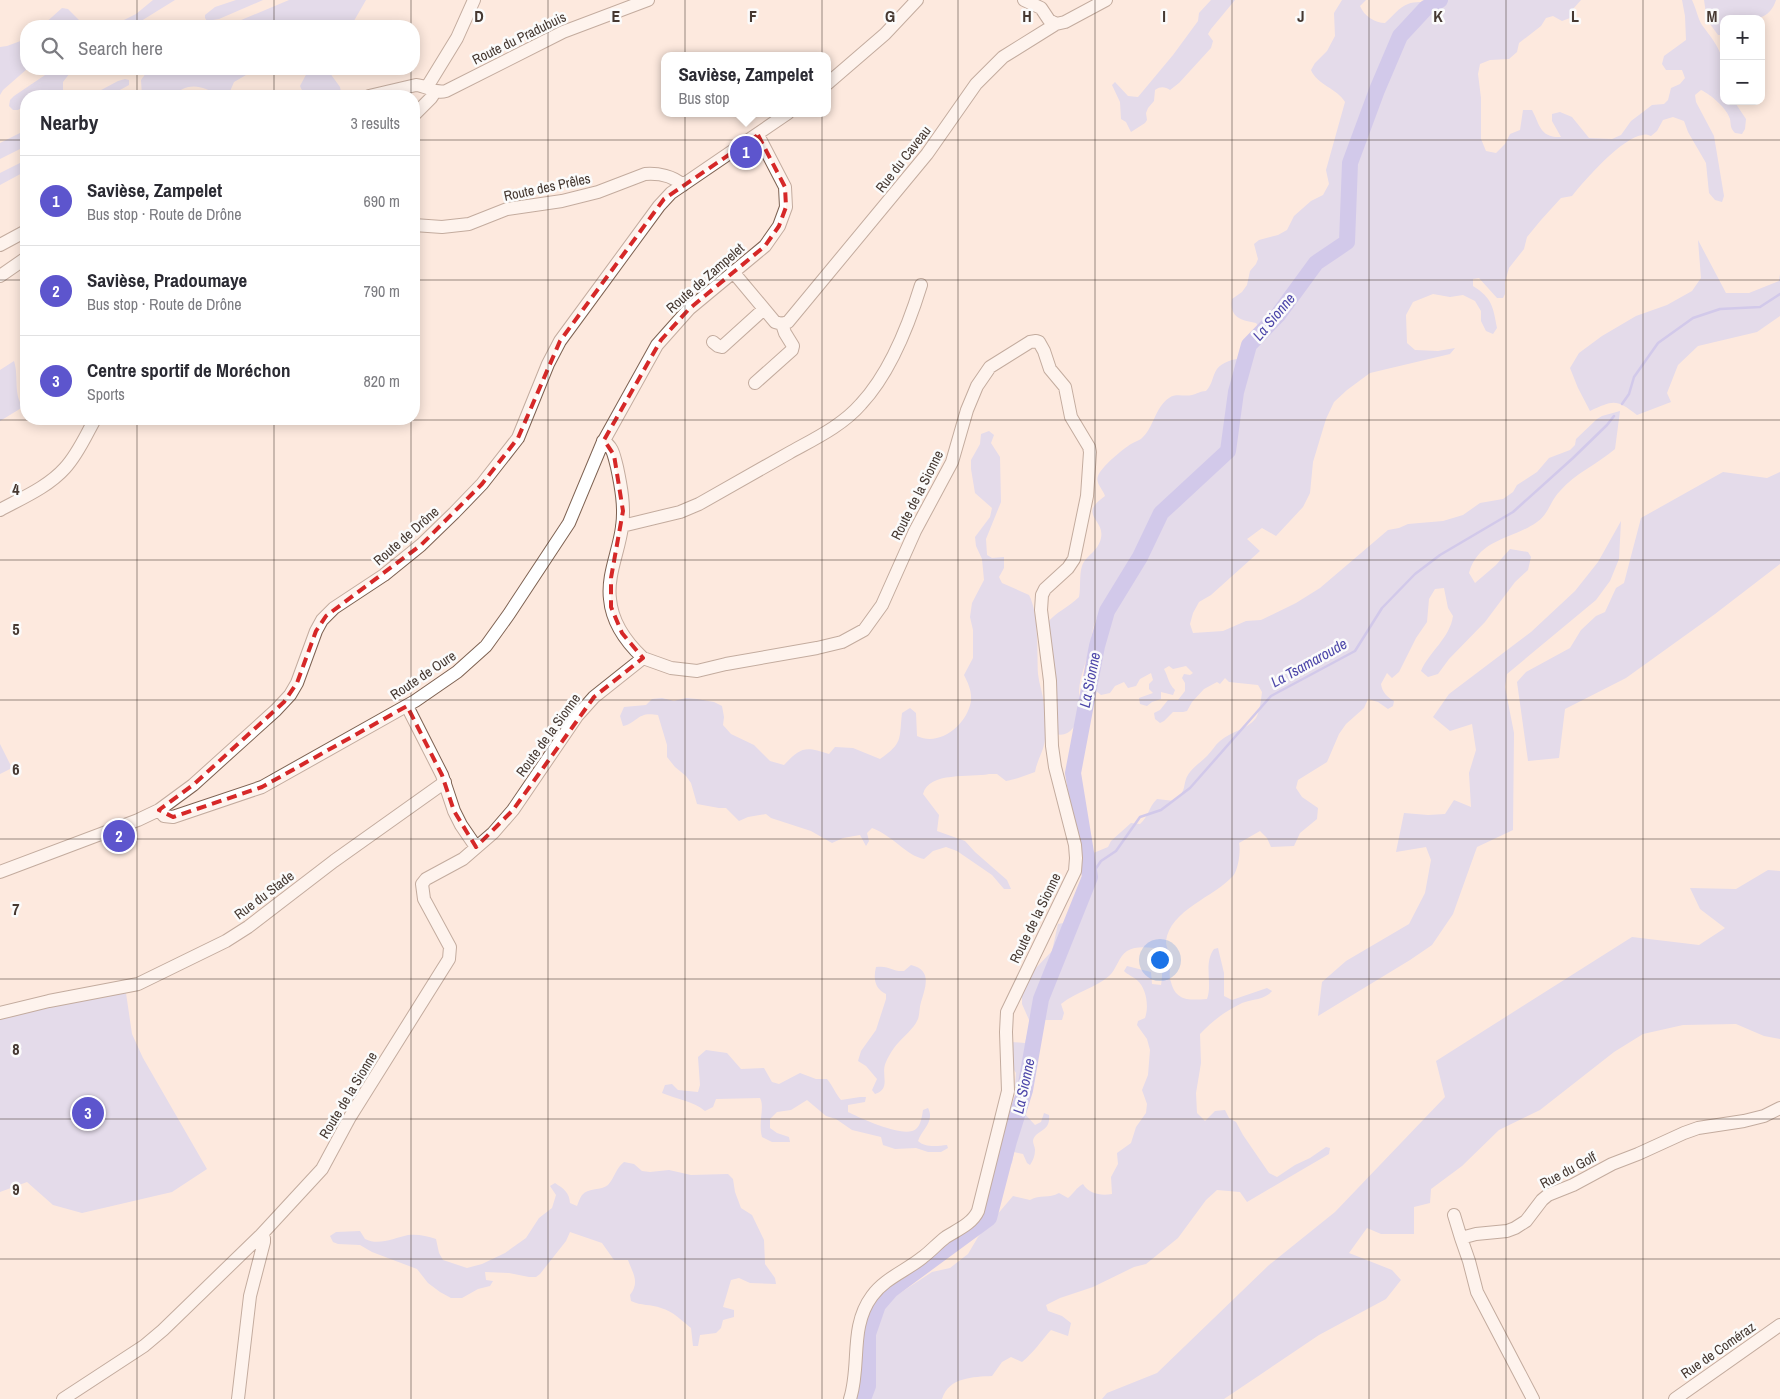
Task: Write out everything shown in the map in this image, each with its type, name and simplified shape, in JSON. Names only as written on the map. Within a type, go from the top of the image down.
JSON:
[{"type":"street","points":[[420,109],[431,98],[431,90],[474,0]]},
{"type":"street","name":"Route du Pradubuis","points":[[393,90],[413,85],[443,92],[449,90],[562,32],[648,0]]},
{"type":"street","points":[[831,81],[885,34],[917,0]]},
{"type":"street","points":[[1024,0],[1041,8],[1049,20],[1056,24]]},
{"type":"street","name":"Rue du Caveau","points":[[782,324],[786,324],[928,154],[976,84],[1003,57],[1056,24],[1065,22],[1108,1]]},
{"type":"street","name":"Route de Drône","points":[[0,872],[130,824],[159,810],[201,779],[284,702],[297,683],[316,631],[326,616],[384,575],[421,545],[482,484],[518,438],[548,364],[567,332],[658,206],[671,193],[783,117]]},
{"type":"street","name":"Route de Zampelet","points":[[603,440],[647,361],[661,340],[689,309],[734,273],[769,241],[779,226],[786,207],[785,187],[758,135]]},
{"type":"street","name":"Route des Prêles","points":[[420,225],[442,227],[469,224],[508,209],[562,201],[598,192],[645,174],[652,173],[674,178],[683,185]]},
{"type":"street","points":[[0,245],[20,234]]},
{"type":"street","points":[[0,276],[20,262]]},
{"type":"street","points":[[734,273],[775,322],[782,324],[793,346],[792,350],[755,383]]},
{"type":"street","points":[[622,526],[680,512],[699,504],[839,424],[860,406],[883,374],[909,320],[921,285]]},
{"type":"street","points":[[714,342],[722,347],[764,309]]},
{"type":"street","name":"Route de la Sionne","points":[[64,1399],[150,1341],[261,1235],[322,1169],[350,1117],[449,959],[450,947],[424,900],[422,884],[430,877],[463,859],[492,834],[512,810],[577,716],[594,697],[643,658],[678,670],[697,671],[842,642],[864,630],[882,605],[915,531],[952,462],[967,410],[977,386],[990,367],[1030,342],[1036,341],[1040,342],[1050,369],[1065,387],[1071,417],[1089,447],[1090,452],[1087,496],[1074,559],[1068,568],[1046,589],[1041,602],[1050,681],[1052,746],[1055,767],[1075,845],[1075,871],[1007,1012],[1008,1091],[978,1212],[971,1221],[943,1239],[923,1258],[886,1281],[872,1296],[858,1326],[854,1384],[850,1399]]},
{"type":"street","points":[[0,510],[43,486],[58,475],[69,462],[91,425]]},
{"type":"street","points":[[603,440],[611,446],[619,479],[623,511],[622,526],[610,578],[610,602],[619,629],[631,646],[643,658]]},
{"type":"street","name":"Route de Oure","points":[[159,810],[164,816],[173,817],[262,787],[407,706],[445,681],[473,658],[486,646],[509,614],[569,523],[603,440]]},
{"type":"street","points":[[407,706],[445,782],[454,811],[476,847]]},
{"type":"street","name":"Rue du Stade","points":[[0,1014],[49,1001],[138,984],[226,941],[248,927],[334,861],[445,782]]},
{"type":"street","name":"Rue du Golf","points":[[1461,1238],[1515,1228],[1526,1221],[1548,1195],[1573,1185],[1612,1164],[1684,1133],[1698,1128],[1764,1116],[1780,1108]]},
{"type":"street","points":[[1454,1214],[1477,1292],[1533,1399]]},
{"type":"street","points":[[238,1399],[250,1296],[264,1242],[264,1238],[261,1235]]},
{"type":"street","name":"Rue de Coméraz","points":[[1675,1399],[1780,1326]]},
{"type":"highlighted area","points":[[758,135],[785,187],[786,207],[779,226],[765,246],[689,309],[661,340],[604,440],[614,455],[623,511],[611,578],[611,607],[622,633],[643,658],[594,697],[513,810],[476,847],[454,811],[442,775],[407,706],[262,787],[173,817],[159,810],[193,785],[284,702],[297,683],[316,631],[326,616],[421,545],[482,484],[518,438],[560,341],[664,199]]},
{"type":"shaded area","points":[[153,0],[175,0],[143,20],[124,20],[136,14]]},
{"type":"shaded area","points":[[236,0],[263,0],[219,19],[206,20],[205,15],[215,7]]},
{"type":"shaded area","points":[[289,0],[366,0],[354,20],[241,20]]},
{"type":"shaded area","points":[[1211,0],[1235,0],[1208,34],[1213,41],[1211,48],[1179,83],[1170,90],[1163,87],[1155,90],[1154,101],[1146,113],[1147,120],[1131,132],[1126,122],[1121,119],[1120,102],[1112,85],[1115,82],[1128,96],[1138,97],[1173,55],[1198,21],[1199,13]]},
{"type":"shaded area","points":[[1342,0],[1366,0],[1360,6],[1364,13],[1374,20],[1385,23],[1405,5],[1433,0],[1581,0],[1573,9],[1570,18],[1562,21],[1553,16],[1546,18],[1541,26],[1519,43],[1517,52],[1509,59],[1490,60],[1480,64],[1478,74],[1481,98],[1481,139],[1486,151],[1496,153],[1505,144],[1510,134],[1520,130],[1523,110],[1532,110],[1542,130],[1554,137],[1561,137],[1552,121],[1552,114],[1560,112],[1572,117],[1589,138],[1612,139],[1621,135],[1631,121],[1652,105],[1664,104],[1668,100],[1671,88],[1680,84],[1685,78],[1682,70],[1666,70],[1662,64],[1664,56],[1686,40],[1682,0],[1692,0],[1701,23],[1720,53],[1720,104],[1701,90],[1695,95],[1696,102],[1714,136],[1724,196],[1722,202],[1715,200],[1709,193],[1706,163],[1688,132],[1684,121],[1673,117],[1663,120],[1657,131],[1651,136],[1645,135],[1634,138],[1615,151],[1572,196],[1561,198],[1541,220],[1527,237],[1524,249],[1509,268],[1503,298],[1497,298],[1479,278],[1473,279],[1473,286],[1488,299],[1493,308],[1497,328],[1493,334],[1486,331],[1481,321],[1481,311],[1475,301],[1463,295],[1450,297],[1433,294],[1413,302],[1406,315],[1407,343],[1415,350],[1438,351],[1455,348],[1450,354],[1370,373],[1334,402],[1326,419],[1313,462],[1310,493],[1303,507],[1276,536],[1262,528],[1247,539],[1260,551],[1211,595],[1199,602],[1193,613],[1190,624],[1193,633],[1223,631],[1246,621],[1261,620],[1296,603],[1320,588],[1388,530],[1408,524],[1443,521],[1463,515],[1480,503],[1503,499],[1513,492],[1517,485],[1537,472],[1549,458],[1570,450],[1575,445],[1576,439],[1597,419],[1620,411],[1615,449],[1566,485],[1541,519],[1527,528],[1488,546],[1474,561],[1469,573],[1475,583],[1496,565],[1510,549],[1528,552],[1531,557],[1528,570],[1515,582],[1485,622],[1449,659],[1438,674],[1428,677],[1421,671],[1444,638],[1453,616],[1448,608],[1444,588],[1435,589],[1429,599],[1427,622],[1416,638],[1399,672],[1392,678],[1387,673],[1381,684],[1385,694],[1394,701],[1393,706],[1388,709],[1378,702],[1368,699],[1364,708],[1346,724],[1339,734],[1327,762],[1298,780],[1296,788],[1302,797],[1318,808],[1317,819],[1300,833],[1294,846],[1271,847],[1267,838],[1260,831],[1239,843],[1239,860],[1233,876],[1225,884],[1184,912],[1169,930],[1166,941],[1171,959],[1170,979],[1173,989],[1180,996],[1189,999],[1207,999],[1209,993],[1209,961],[1214,949],[1218,948],[1224,973],[1224,996],[1232,1000],[1267,988],[1272,991],[1266,996],[1242,1003],[1231,1009],[1200,1034],[1201,1063],[1196,1093],[1197,1113],[1205,1121],[1215,1111],[1225,1110],[1229,1118],[1236,1122],[1269,1173],[1277,1177],[1326,1147],[1330,1148],[1329,1154],[1247,1202],[1240,1192],[1217,1190],[1206,1200],[1178,1238],[1146,1264],[1134,1267],[1093,1287],[1060,1298],[1046,1305],[1048,1311],[1062,1316],[1071,1323],[1068,1336],[1051,1330],[1022,1362],[1011,1357],[1002,1362],[992,1376],[970,1378],[956,1382],[945,1392],[942,1399],[867,1399],[875,1333],[880,1313],[885,1303],[932,1272],[950,1268],[968,1254],[978,1237],[1013,1196],[1030,1200],[1059,1193],[1068,1198],[1083,1184],[1096,1194],[1112,1194],[1111,1177],[1118,1164],[1117,1153],[1131,1143],[1136,1127],[1146,1113],[1147,1104],[1142,1090],[1148,1075],[1150,1050],[1147,1039],[1137,1025],[1138,1021],[1145,1018],[1147,1009],[1146,998],[1143,988],[1136,979],[1124,971],[1127,966],[1151,972],[1152,984],[1161,985],[1162,970],[1161,960],[1157,951],[1154,948],[1140,947],[1127,951],[1119,960],[1112,973],[1104,980],[1061,1004],[1064,1013],[1062,1020],[1043,1020],[1040,1024],[1024,1113],[1035,1125],[1041,1122],[1044,1113],[1049,1115],[1048,1125],[1034,1137],[1035,1154],[1030,1165],[1023,1154],[1014,1152],[1012,1163],[1007,1167],[1003,1164],[1010,1142],[1006,1119],[1017,1091],[1015,1086],[1016,1073],[1009,1062],[1011,1042],[1025,1043],[1030,1022],[1022,1004],[1022,993],[1034,970],[1052,951],[1058,924],[1069,922],[1087,902],[1092,891],[1091,854],[1108,847],[1111,841],[1131,823],[1140,824],[1157,799],[1174,801],[1179,797],[1187,776],[1218,743],[1256,718],[1262,692],[1258,685],[1229,682],[1225,678],[1220,684],[1217,682],[1204,689],[1192,702],[1187,711],[1173,712],[1160,723],[1155,719],[1154,713],[1160,710],[1168,700],[1178,700],[1185,691],[1185,683],[1182,678],[1184,674],[1190,675],[1193,673],[1186,666],[1173,669],[1169,666],[1164,669],[1169,682],[1175,690],[1173,695],[1161,692],[1161,699],[1147,706],[1140,704],[1139,698],[1153,693],[1149,689],[1149,684],[1153,680],[1151,673],[1140,679],[1136,686],[1128,688],[1124,682],[1115,686],[1110,693],[1101,695],[1095,690],[1094,681],[1102,635],[1108,615],[1100,613],[1094,624],[1089,652],[1081,679],[1078,718],[1074,727],[1068,733],[1056,734],[1047,623],[1079,597],[1082,566],[1095,550],[1101,538],[1101,531],[1092,513],[1093,508],[1105,496],[1097,479],[1100,472],[1118,454],[1141,439],[1149,429],[1164,402],[1174,396],[1192,395],[1206,391],[1220,366],[1230,361],[1246,359],[1247,353],[1260,343],[1264,334],[1256,323],[1241,319],[1235,314],[1232,299],[1242,292],[1247,285],[1250,271],[1258,259],[1254,244],[1259,240],[1278,235],[1287,230],[1294,216],[1311,201],[1323,195],[1329,184],[1326,170],[1345,102],[1337,93],[1318,79],[1311,70],[1327,51],[1335,36],[1334,13]]},
{"type":"shaded area","points":[[1704,0],[1776,0],[1765,15],[1720,15],[1720,35],[1718,35],[1707,20]]},
{"type":"shaded area","points":[[62,8],[68,9],[79,20],[49,20]]},
{"type":"shaded area","points":[[20,41],[20,75],[0,95],[0,47]]},
{"type":"shaded area","points":[[45,75],[68,75],[63,82],[63,90],[23,90]]},
{"type":"shaded area","points":[[145,75],[246,75],[234,82],[231,90],[209,90],[201,87],[189,87],[182,90],[142,90],[141,80]]},
{"type":"shaded area","points":[[306,75],[331,75],[341,90],[302,90],[300,86]]},
{"type":"shaded area","points":[[129,80],[129,85],[120,90],[101,90],[118,81]]},
{"type":"shaded area","points":[[20,92],[20,109],[18,110],[13,110],[9,106],[10,100]]},
{"type":"shaded area","points":[[1721,105],[1737,105],[1746,119],[1745,129],[1742,134],[1735,133],[1731,128],[1730,119]]},
{"type":"shaded area","points":[[20,133],[20,149],[0,159],[0,143]]},
{"type":"shaded area","points":[[20,163],[20,174],[0,185],[0,173]]},
{"type":"shaded area","points":[[1698,240],[1726,293],[1749,293],[1779,281],[1780,274],[1780,316],[1757,332],[1698,346],[1678,365],[1667,393],[1671,402],[1637,415],[1624,406],[1615,403],[1610,403],[1590,411],[1570,368],[1579,353],[1602,336],[1636,316],[1667,305],[1692,291],[1701,278]]},
{"type":"shaded area","points":[[14,361],[20,409],[0,421],[0,370]]},
{"type":"shaded area","points":[[989,431],[994,435],[991,443],[1000,457],[1001,502],[986,539],[987,555],[992,558],[1004,557],[1004,568],[999,577],[1002,583],[1029,595],[1032,603],[1037,633],[1038,674],[1045,713],[1046,730],[1044,743],[1035,772],[1006,781],[997,774],[951,777],[933,782],[923,794],[939,815],[937,831],[965,841],[1007,880],[1011,889],[1004,889],[992,875],[957,851],[946,847],[933,851],[924,859],[912,854],[886,835],[872,828],[867,833],[869,841],[866,846],[860,835],[843,838],[832,843],[811,831],[771,818],[766,814],[748,817],[739,821],[726,808],[697,804],[691,783],[667,757],[667,745],[658,715],[646,714],[623,726],[620,716],[624,707],[646,705],[652,699],[662,698],[674,701],[686,698],[714,702],[722,706],[723,725],[731,734],[754,745],[770,761],[784,765],[804,750],[809,749],[829,754],[835,747],[853,748],[880,759],[893,749],[899,740],[902,713],[910,708],[916,713],[917,736],[935,739],[951,732],[958,726],[964,718],[971,701],[970,690],[964,675],[973,658],[973,630],[970,617],[972,603],[984,580],[982,559],[976,546],[975,537],[990,517],[992,508],[975,493],[971,460],[980,444],[981,434]]},
{"type":"shaded area","points":[[1723,472],[1767,478],[1780,472],[1780,564],[1715,614],[1626,678],[1565,709],[1559,758],[1528,761],[1517,682],[1526,672],[1570,648],[1581,630],[1596,616],[1605,612],[1616,588],[1624,583],[1641,518]]},
{"type":"shaded area","points":[[1621,521],[1619,559],[1610,581],[1596,600],[1507,674],[1505,687],[1514,733],[1513,830],[1477,847],[1453,914],[1432,945],[1318,1016],[1322,982],[1346,961],[1409,924],[1425,893],[1431,860],[1426,847],[1396,852],[1404,813],[1445,814],[1454,800],[1471,807],[1469,773],[1476,750],[1472,724],[1450,731],[1433,717],[1449,694],[1531,632],[1575,591],[1598,562]]},
{"type":"shaded area","points":[[0,744],[12,768],[0,774]]},
{"type":"shaded area","points":[[1768,870],[1780,871],[1780,1039],[1764,1036],[1736,1024],[1683,1025],[1643,1034],[1614,1052],[1540,1110],[1499,1130],[1462,1166],[1431,1189],[1430,1203],[1414,1207],[1414,1234],[1381,1234],[1367,1228],[1349,1253],[1392,1270],[1401,1280],[1386,1299],[1319,1335],[1224,1399],[1102,1399],[1107,1393],[1157,1373],[1269,1265],[1335,1212],[1445,1097],[1436,1061],[1632,937],[1699,945],[1725,928],[1700,909],[1690,888],[1736,889]]},
{"type":"shaded area","points":[[911,965],[918,967],[926,979],[919,1017],[890,1054],[885,1067],[883,1089],[875,1094],[872,1090],[877,1079],[866,1066],[858,1061],[861,1051],[876,1030],[886,999],[886,994],[879,989],[876,983],[876,967],[904,971]]},
{"type":"shaded area","points":[[126,993],[132,1034],[143,1058],[207,1169],[172,1192],[82,1213],[53,1205],[27,1182],[0,1192],[0,1018],[47,1006]]},
{"type":"shaded area","points":[[706,1050],[727,1053],[741,1069],[764,1068],[772,1082],[779,1084],[800,1073],[816,1079],[827,1079],[841,1100],[866,1097],[865,1102],[848,1105],[848,1112],[893,1130],[910,1131],[916,1129],[920,1123],[923,1110],[928,1108],[930,1113],[929,1121],[918,1141],[928,1146],[947,1145],[948,1148],[941,1152],[928,1152],[916,1148],[895,1149],[883,1145],[881,1137],[852,1130],[836,1119],[826,1116],[807,1100],[791,1110],[777,1112],[770,1119],[770,1128],[777,1133],[789,1137],[790,1142],[772,1142],[762,1137],[762,1106],[760,1098],[716,1099],[713,1107],[705,1111],[690,1102],[662,1093],[665,1085],[672,1084],[678,1090],[698,1092],[700,1085],[698,1057]]},
{"type":"shaded area","points":[[624,1162],[634,1164],[642,1171],[650,1172],[669,1170],[691,1175],[728,1174],[733,1179],[735,1192],[741,1208],[752,1215],[764,1240],[765,1264],[775,1278],[776,1284],[750,1283],[739,1278],[731,1280],[723,1307],[734,1310],[734,1317],[723,1320],[721,1328],[716,1333],[700,1335],[698,1346],[693,1346],[691,1328],[673,1314],[665,1309],[631,1301],[630,1295],[635,1282],[628,1260],[614,1260],[602,1243],[570,1232],[566,1241],[536,1277],[485,1272],[486,1280],[493,1281],[490,1286],[478,1289],[462,1298],[451,1298],[440,1292],[428,1283],[417,1269],[372,1252],[360,1245],[338,1244],[333,1242],[330,1236],[336,1232],[360,1231],[365,1239],[376,1242],[408,1235],[426,1236],[436,1239],[439,1253],[443,1260],[467,1268],[482,1264],[505,1253],[526,1238],[539,1218],[552,1208],[556,1195],[550,1186],[555,1183],[561,1187],[566,1191],[570,1203],[577,1206],[581,1196],[585,1193],[608,1185]]},
{"type":"waterway","name":"La Sionne","points":[[863,1399],[868,1386],[868,1334],[878,1305],[891,1290],[989,1218],[1009,1141],[1025,1090],[1041,999],[1090,877],[1073,773],[1097,646],[1107,611],[1140,557],[1161,513],[1228,451],[1236,392],[1249,345],[1278,315],[1316,263],[1347,242],[1350,163],[1377,90],[1400,36],[1426,8],[1440,0]]},
{"type":"waterway","name":"La Tsamaroude","points":[[1622,404],[1629,394],[1634,377],[1658,343],[1693,318],[1720,309],[1760,307],[1780,294]]},
{"type":"waterway","name":"La Tsamaroude","points":[[1090,877],[1101,861],[1116,851],[1140,817],[1161,810],[1190,788],[1271,696],[1355,651],[1382,608],[1415,574],[1440,555],[1513,512],[1573,458],[1614,416]]},
{"type":"place","name":"Savièse, Zampelet","points":[[746,152]]},
{"type":"place","name":"Savièse, Pradoumaye","points":[[119,836]]},
{"type":"place","name":"Centre sportif de Moréchon","points":[[88,1113]]}]
